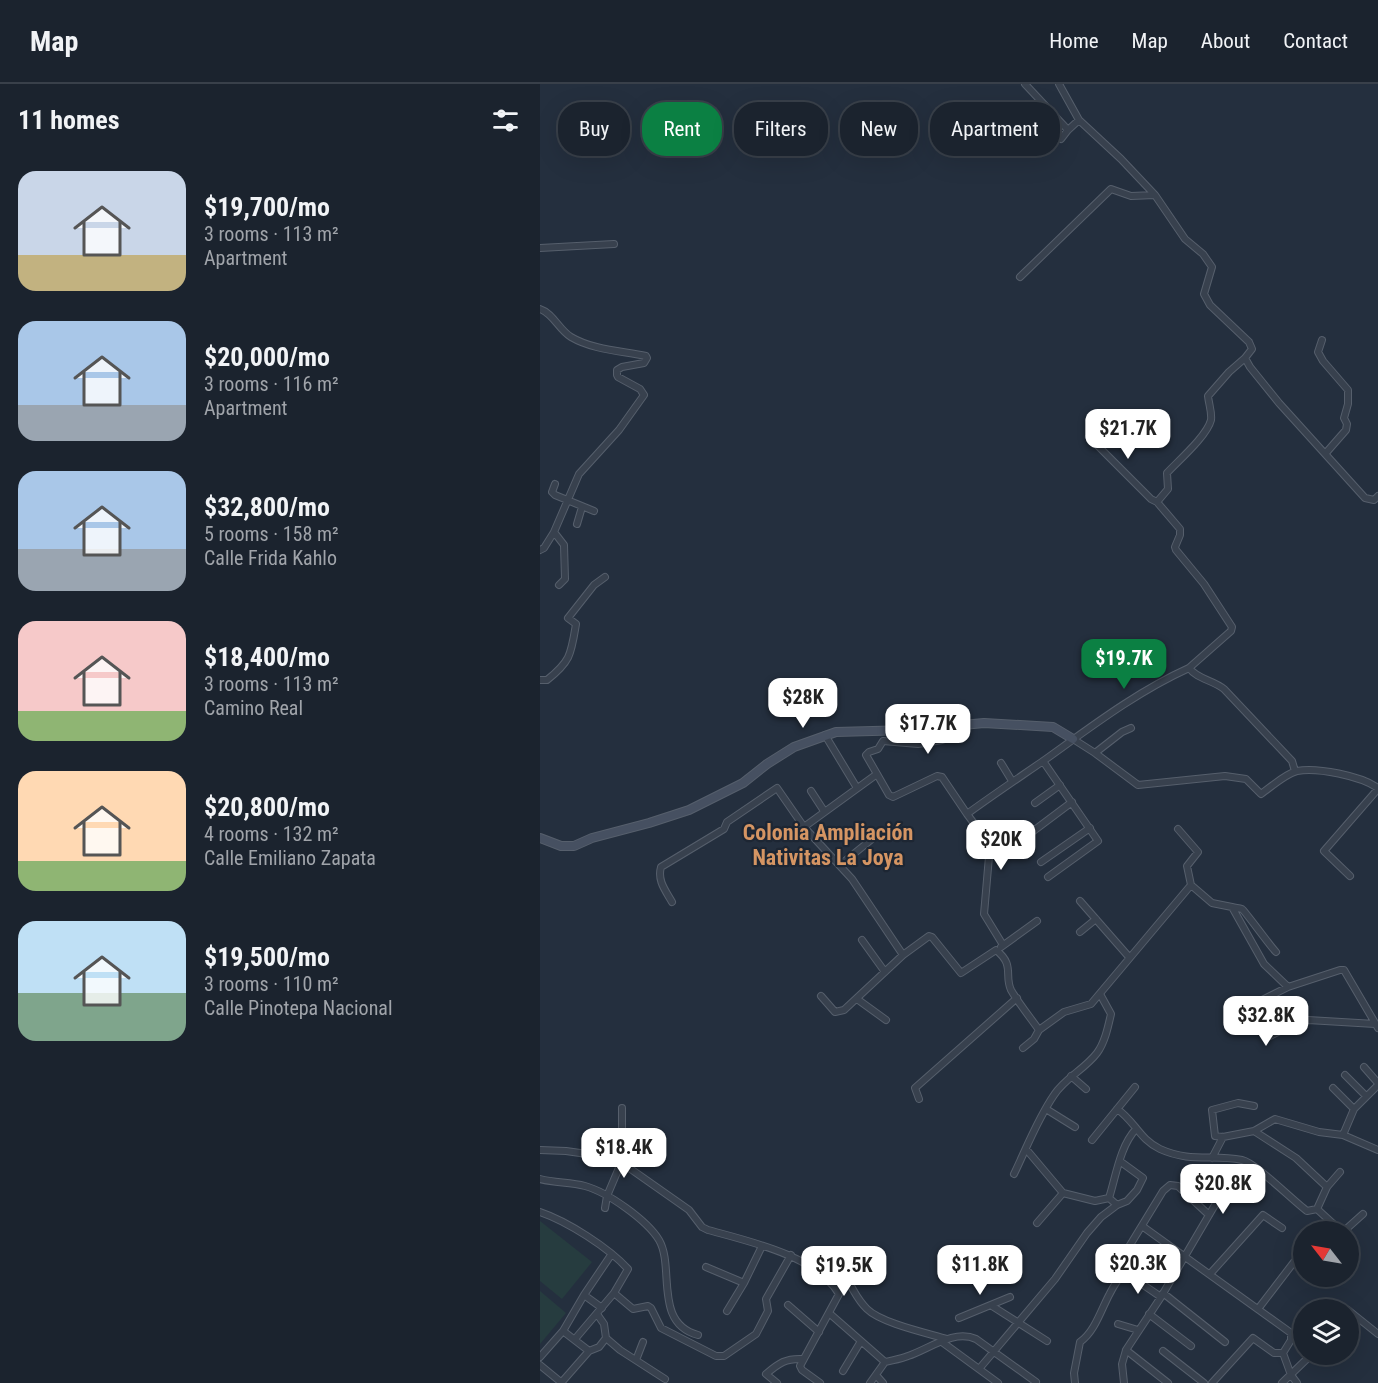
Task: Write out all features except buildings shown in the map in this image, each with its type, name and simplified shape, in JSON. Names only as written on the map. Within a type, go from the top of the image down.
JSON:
[{"type":"street","points":[[1025,84],[1068,130]]},
{"type":"street","points":[[1059,84],[1079,120],[1155,195],[1185,239],[1203,254],[1212,267],[1204,294],[1210,305],[1249,342],[1252,348],[1208,396],[1212,412],[1210,424],[1167,473],[1168,489],[1158,502]]},
{"type":"street","points":[[1061,139],[1079,120]]},
{"type":"street","points":[[1020,277],[1111,189],[1131,196],[1155,195]]},
{"type":"street","points":[[540,248],[614,244]]},
{"type":"street","points":[[540,309],[545,311],[565,332],[579,341],[647,358],[644,363],[617,370],[616,375],[640,389],[644,395],[619,430],[580,471],[554,532],[544,548],[540,550]]},
{"type":"street","points":[[1322,340],[1318,352],[1331,372],[1347,388],[1348,404],[1344,413],[1346,430],[1325,454]]},
{"type":"street","points":[[1245,358],[1278,403],[1365,498],[1374,500],[1378,496]]},
{"type":"street","points":[[967,814],[1161,680],[1189,668],[1231,632],[1233,627],[1204,584],[1174,547],[1180,535],[1180,529],[1158,502],[1151,500],[1089,438]]},
{"type":"street","points":[[555,484],[553,494],[594,511]]},
{"type":"street","points":[[577,524],[582,507]]},
{"type":"street","points":[[554,532],[564,545],[565,579],[559,585]]},
{"type":"street","points":[[540,680],[547,680],[563,667],[571,654],[576,624],[568,618],[594,585],[605,577]]},
{"type":"street","points":[[1189,668],[1193,674],[1217,683],[1224,689],[1292,761],[1295,771]]},
{"type":"street","points":[[540,838],[561,846],[574,846],[592,838],[689,810],[743,783],[794,747],[846,730],[909,730],[978,723],[1045,726],[1059,729],[1095,753],[1126,778],[1143,786],[1225,776],[1246,779],[1261,794],[1295,771],[1318,770],[1368,780],[1378,789],[1324,851],[1350,876]]},
{"type":"street","points":[[960,725],[956,735],[930,743],[884,741],[878,750],[866,755],[889,795],[893,797],[937,776],[942,777],[990,845],[984,914],[1003,945]]},
{"type":"street","points":[[1095,753],[1122,732],[1131,728]]},
{"type":"street","points":[[825,735],[857,788]]},
{"type":"street","points":[[1043,761],[1098,841],[1048,877]]},
{"type":"street","points":[[1001,763],[1012,781]]},
{"type":"street","points":[[804,827],[877,774]]},
{"type":"street","points":[[1035,802],[1060,785]]},
{"type":"street","points":[[672,903],[661,882],[662,867],[724,829],[727,822],[775,789],[780,790],[804,827],[840,865],[877,914],[903,955]]},
{"type":"street","points":[[811,791],[824,811]]},
{"type":"street","points":[[1020,841],[1072,802]]},
{"type":"street","points":[[1041,862],[1090,828]]},
{"type":"street","points":[[1178,829],[1198,852],[1187,866],[1191,885],[1212,903],[1246,912],[1276,952]]},
{"type":"street","points":[[840,865],[877,835]]},
{"type":"street","points":[[1023,1048],[1039,1030],[1064,1012],[1086,1007],[1100,994],[1191,885]]},
{"type":"street","points":[[1080,901],[1129,957]]},
{"type":"street","points":[[1232,907],[1264,964],[1288,987]]},
{"type":"street","points":[[1080,932],[1096,919]]},
{"type":"street","points":[[820,996],[835,1012],[844,1010],[903,955],[928,936],[961,973],[1037,921]]},
{"type":"street","points":[[862,940],[885,972]]},
{"type":"street","points":[[996,950],[1004,958],[1009,984],[1039,1030]]},
{"type":"street","points":[[1344,970],[1375,1023],[1308,1020],[1296,1023],[1270,1036],[1246,1008],[1288,987],[1344,970]]},
{"type":"street","points":[[1014,1174],[1030,1137],[1055,1094],[1092,1058],[1103,1041],[1111,1014],[1100,994]]},
{"type":"street","points":[[919,1099],[915,1088],[1017,998]]},
{"type":"street","points":[[856,999],[886,1020]]},
{"type":"street","points":[[1375,1023],[1378,1014]]},
{"type":"street","points":[[1343,1135],[1353,1109],[1378,1084],[1364,1067]]},
{"type":"street","points":[[1345,1075],[1366,1096]]},
{"type":"street","points":[[1071,1076],[1086,1089]]},
{"type":"street","points":[[1092,1140],[1135,1088]]},
{"type":"street","points":[[1333,1088],[1353,1109]]},
{"type":"street","points":[[1254,1106],[1238,1103],[1212,1110],[1215,1136],[1222,1137],[1254,1131],[1275,1119],[1319,1132],[1343,1135],[1378,1150]]},
{"type":"street","points":[[605,1208],[622,1147],[622,1108]]},
{"type":"street","points":[[1117,1108],[1125,1114],[1149,1143],[1185,1158],[1244,1160],[1307,1211],[1317,1209]]},
{"type":"street","points":[[1046,1109],[1075,1127]]},
{"type":"street","points":[[1026,1149],[1063,1193],[1088,1200],[1103,1201],[1109,1198],[1121,1162],[1123,1148],[1136,1129]]},
{"type":"street","points":[[1254,1131],[1301,1162],[1327,1187]]},
{"type":"street","points":[[1212,1158],[1222,1137]]},
{"type":"street","points":[[540,1150],[566,1151],[618,1160],[688,1210],[702,1227],[791,1256],[812,1267],[839,1294],[800,1366],[820,1383]]},
{"type":"street","points":[[979,1369],[1055,1279],[1101,1217],[1126,1201],[1137,1190],[1143,1178],[1121,1162]]},
{"type":"street","points":[[1124,1383],[1122,1364],[1126,1350],[1220,1198],[1251,1165]]},
{"type":"street","points":[[1317,1209],[1327,1187],[1340,1172]]},
{"type":"street","points":[[540,1179],[589,1187],[607,1196],[641,1221],[659,1240],[663,1251],[669,1303],[675,1317],[691,1333],[698,1335]]},
{"type":"street","points":[[1209,1215],[1174,1185],[1162,1191],[1116,1268],[1122,1275],[1162,1295],[1225,1342]]},
{"type":"street","points":[[1037,1224],[1063,1193]]},
{"type":"street","points":[[1109,1198],[1117,1205]]},
{"type":"street","points":[[1317,1209],[1341,1231],[1344,1231],[1363,1214]]},
{"type":"street","points":[[540,1212],[573,1228],[611,1255],[626,1267],[628,1272],[614,1293],[575,1339]]},
{"type":"street","points":[[1210,1274],[1263,1215],[1282,1228]]},
{"type":"street","points":[[1142,1226],[1291,1333],[1291,1340],[1283,1353]]},
{"type":"street","points":[[727,1311],[762,1246]]},
{"type":"street","points":[[540,1357],[563,1331],[611,1255]]},
{"type":"street","points":[[614,1293],[633,1309],[648,1306],[651,1308],[661,1328],[671,1334],[716,1356],[724,1356],[756,1334],[768,1311],[766,1299],[791,1256]]},
{"type":"street","points":[[812,1267],[831,1256],[838,1259],[862,1303],[869,1311],[944,1341],[998,1383]]},
{"type":"street","points":[[1258,1309],[1293,1263]]},
{"type":"street","points":[[706,1267],[744,1282]]},
{"type":"street","points":[[1075,1383],[1074,1373],[1080,1342],[1089,1334],[1113,1287],[1122,1275]]},
{"type":"street","points":[[584,1295],[602,1308]]},
{"type":"street","points":[[959,1318],[1010,1297]]},
{"type":"street","points":[[788,1305],[819,1332]]},
{"type":"street","points":[[992,1306],[1047,1341]]},
{"type":"street","points":[[829,1313],[885,1362]]},
{"type":"street","points":[[597,1314],[604,1324],[606,1338],[665,1379]]},
{"type":"street","points":[[1149,1314],[1191,1346]]},
{"type":"street","points":[[1359,1318],[1378,1334]]},
{"type":"street","points":[[1118,1324],[1138,1330]]},
{"type":"street","points":[[563,1331],[589,1351]]},
{"type":"street","points":[[870,1383],[885,1362],[966,1335],[1036,1382]]},
{"type":"street","points":[[540,1365],[562,1383],[589,1351],[599,1347],[606,1338]]},
{"type":"street","points":[[1212,1383],[1253,1338],[1274,1353],[1283,1353]]},
{"type":"street","points":[[843,1371],[861,1341]]},
{"type":"street","points":[[636,1360],[643,1342]]},
{"type":"street","points":[[1126,1350],[1168,1383]]},
{"type":"street","points":[[1163,1351],[1204,1383]]},
{"type":"street","points":[[1283,1353],[1291,1375],[1297,1383]]},
{"type":"street","points":[[777,1383],[766,1374],[780,1362],[790,1358],[803,1359]]},
{"type":"street","points":[[1282,1383],[1301,1365]]},
{"type":"street","points":[[876,1376],[883,1383]]},
{"type":"green space","points":[[540,1221],[592,1262],[562,1299],[540,1281]]},
{"type":"green space","points":[[540,1291],[566,1313],[540,1344]]},
{"type":"district","name":"Colonia Ampliación Nativitas La Joya","points":[[828,844]]}]
